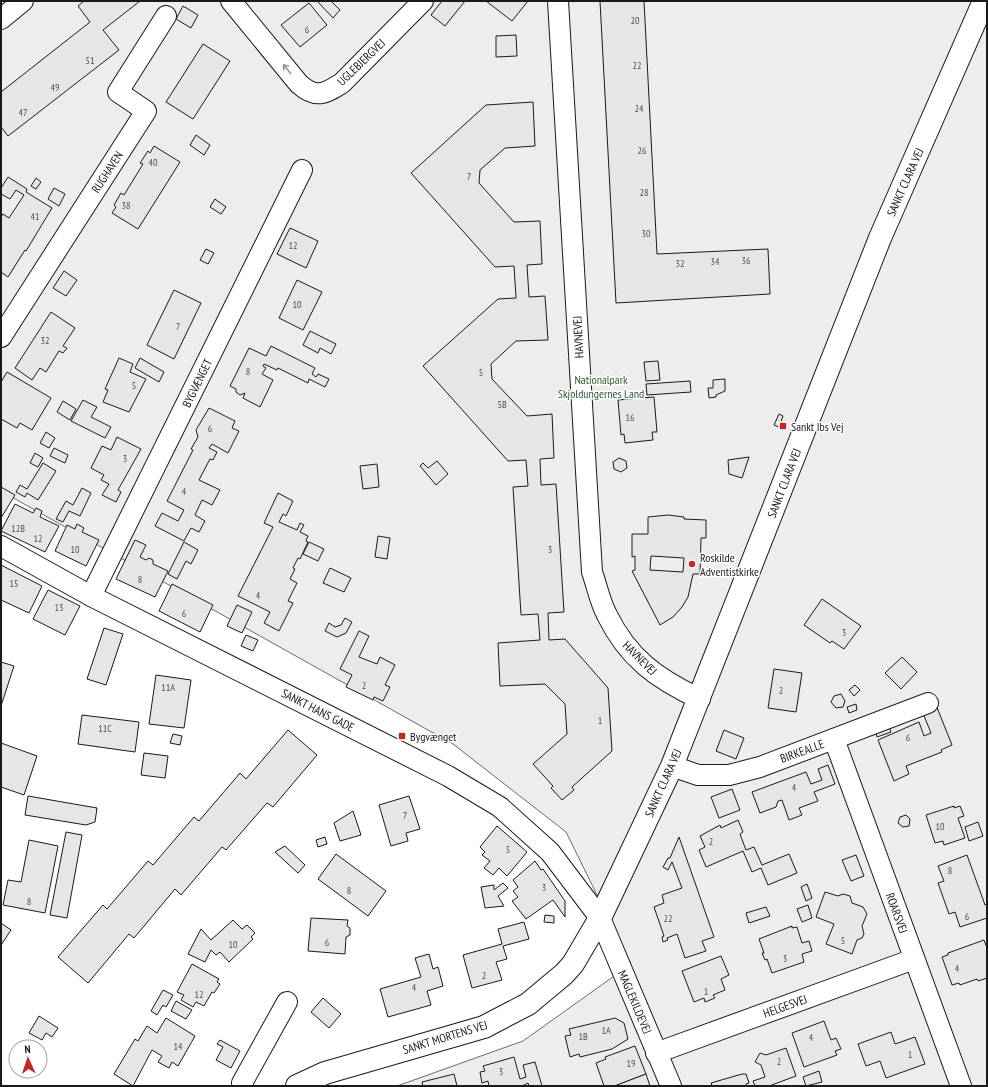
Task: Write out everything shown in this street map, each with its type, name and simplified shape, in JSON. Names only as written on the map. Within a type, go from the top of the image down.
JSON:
[{"type":"main road","name":"SANKT CLARA VEJ","points":[[600,918],[672,766],[700,699],[880,238],[984,1]]},
{"type":"main road","name":"SANKT MORTENS VEJ","points":[[297,1086],[326,1073],[484,1027],[528,1004],[564,974],[573,964],[600,918]]},
{"type":"street","points":[[1,19],[23,1]]},
{"type":"street","name":"UGLEBJERGVEJ","points":[[231,1],[299,84],[306,91],[316,94],[330,90],[342,83],[423,1]]},
{"type":"street","name":"HAVNEVEJ","points":[[558,1],[592,572],[606,614],[626,647],[649,670],[670,685],[700,699]]},
{"type":"street","name":"RUGHAVEN","points":[[1,337],[146,111],[118,92],[166,16]]},
{"type":"street","name":"BYGVÆNGET","points":[[91,596],[302,170]]},
{"type":"street","name":"SANKT HANS GADE","points":[[1,546],[91,596],[448,776],[500,807],[550,852],[600,918]]},
{"type":"street","name":"BIRKEALLE","points":[[672,766],[698,775],[729,775],[760,767],[928,703]]},
{"type":"street","name":"ROARSVEJ","points":[[834,739],[961,1086]]},
{"type":"street","name":"MAGLEKILDEVEJ","points":[[600,918],[671,1086]]},
{"type":"street","name":"HELGESVEJ","points":[[656,1053],[914,959]]},
{"type":"street","points":[[243,1086],[242,1083],[287,1002]]},
{"type":"green space","name":"Nationalpark Skjoldungernes Land","points":[[1,1],[987,1],[987,1086],[397,1086],[523,1041],[631,964],[566,832],[453,744],[1,491]]},
{"type":"building","points":[[84,1],[140,1],[103,30],[119,50],[8,136],[1,127],[1,92],[90,22],[78,6]]},
{"type":"building","points":[[317,1],[331,1],[340,10],[333,18]]},
{"type":"building","points":[[442,1],[465,1],[445,26],[431,15]]},
{"type":"building","points":[[486,1],[528,1],[512,21]]},
{"type":"building","points":[[600,1],[644,1],[657,254],[768,249],[770,294],[616,303]]},
{"type":"building","points":[[309,3],[327,25],[300,47],[281,25]]},
{"type":"building","points":[[183,6],[198,15],[191,28],[176,19]]},
{"type":"building","points":[[516,35],[517,56],[496,57],[496,36]]},
{"type":"building","points":[[203,44],[230,61],[193,119],[166,102]]},
{"type":"building","points":[[533,102],[535,146],[505,148],[480,170],[479,183],[514,222],[540,221],[542,264],[527,265],[529,297],[545,296],[548,340],[516,341],[491,364],[492,379],[527,416],[552,414],[554,458],[540,459],[541,485],[556,484],[564,612],[548,613],[549,640],[565,639],[608,688],[612,751],[572,787],[574,790],[562,800],[551,788],[553,786],[533,764],[567,734],[565,704],[545,684],[500,686],[498,643],[540,640],[538,614],[521,615],[513,487],[528,486],[526,460],[508,461],[423,366],[498,299],[516,298],[514,266],[495,267],[411,173],[486,105]]},
{"type":"building","points":[[196,135],[210,145],[204,155],[190,145]]},
{"type":"building","points":[[154,146],[180,162],[138,229],[112,213],[116,207],[114,205],[121,193],[124,195],[143,164],[140,163],[148,151],[150,153]]},
{"type":"building","points":[[8,177],[27,189],[26,192],[52,208],[8,277],[1,272],[1,217],[3,214],[9,218],[24,195],[16,190],[10,199],[1,194],[1,188]]},
{"type":"building","points":[[36,178],[41,182],[36,189],[31,186]]},
{"type":"building","points":[[54,188],[65,194],[59,206],[48,199]]},
{"type":"building","points":[[215,199],[226,207],[221,214],[210,207]]},
{"type":"building","points":[[290,228],[318,241],[306,268],[277,254]]},
{"type":"building","points":[[206,249],[214,253],[208,264],[200,260]]},
{"type":"building","points":[[64,271],[77,280],[66,296],[53,288]]},
{"type":"building","points":[[297,280],[322,292],[303,330],[279,318]]},
{"type":"building","points":[[174,290],[201,303],[174,359],[147,345]]},
{"type":"building","points":[[51,312],[75,328],[63,346],[67,348],[63,353],[59,351],[46,372],[40,368],[32,380],[15,368]]},
{"type":"building","points":[[310,331],[336,344],[331,354],[320,348],[318,353],[303,345]]},
{"type":"building","points":[[271,346],[315,368],[312,374],[316,377],[318,374],[329,379],[325,387],[309,379],[308,383],[278,368],[277,370],[264,364],[263,366],[266,368],[262,374],[273,380],[260,407],[243,398],[245,393],[240,395],[236,392],[236,389],[230,386],[249,348],[266,356]]},
{"type":"building","points":[[119,358],[133,364],[130,372],[146,379],[129,412],[103,402],[108,390],[105,389]]},
{"type":"building","points":[[140,358],[164,372],[159,382],[135,368]]},
{"type":"building","points":[[658,361],[660,380],[646,381],[644,362]]},
{"type":"building","points":[[7,372],[51,398],[32,430],[20,423],[17,428],[1,419],[1,382]]},
{"type":"building","points":[[725,379],[725,391],[716,395],[716,397],[709,398],[708,388],[713,388],[713,380]]},
{"type":"building","points":[[690,381],[691,392],[647,395],[646,384]]},
{"type":"building","points":[[654,397],[657,432],[652,432],[653,440],[625,443],[624,434],[621,435],[618,400]]},
{"type":"building","points":[[83,400],[97,407],[91,417],[111,427],[105,438],[71,421]]},
{"type":"building","points":[[63,401],[76,409],[70,420],[57,412]]},
{"type":"building","points":[[209,408],[235,421],[232,428],[239,431],[228,453],[212,444],[209,448],[217,452],[213,460],[210,459],[199,480],[220,490],[212,505],[202,500],[195,515],[205,521],[199,532],[191,528],[184,541],[155,526],[162,513],[178,521],[184,510],[167,501],[193,450],[191,449],[198,437],[196,430]]},
{"type":"building","points":[[779,414],[783,416],[779,427],[774,425]]},
{"type":"building","points":[[46,432],[55,438],[49,448],[40,443]]},
{"type":"building","points":[[117,437],[141,449],[118,490],[121,492],[116,502],[102,495],[109,484],[101,480],[104,475],[91,468],[102,446],[111,450]]},
{"type":"building","points":[[54,448],[68,455],[65,463],[50,456]]},
{"type":"building","points":[[35,453],[43,458],[38,467],[30,463]]},
{"type":"building","points":[[749,457],[742,478],[729,474],[728,460]]},
{"type":"building","points":[[619,458],[626,461],[627,468],[621,472],[614,469],[613,462]]},
{"type":"building","points":[[437,461],[448,474],[436,485],[420,466],[423,463],[428,468]]},
{"type":"building","points":[[43,463],[56,471],[38,500],[27,493],[25,497],[16,492],[20,485],[27,489]]},
{"type":"building","points":[[377,464],[379,487],[363,489],[360,466]]},
{"type":"building","points":[[1,487],[15,495],[1,518]]},
{"type":"building","points":[[82,488],[91,493],[80,516],[69,511],[63,522],[56,519],[66,501],[73,505]]},
{"type":"building","points":[[278,493],[293,501],[286,516],[283,514],[279,522],[297,530],[300,523],[304,525],[300,532],[308,536],[306,541],[308,542],[300,559],[298,558],[293,568],[295,569],[290,579],[297,583],[288,601],[293,603],[279,631],[264,623],[270,612],[238,596],[273,527],[264,523]]},
{"type":"building","points":[[15,504],[33,513],[36,508],[42,511],[40,517],[59,526],[45,552],[1,531]]},
{"type":"building","name":"Roskilde Adventistkirke","points":[[668,515],[684,517],[684,519],[706,520],[706,538],[701,538],[700,574],[693,574],[688,597],[682,607],[673,617],[660,625],[632,571],[635,570],[635,556],[632,557],[632,534],[648,534],[648,517]],"holes":[[[651,556],[684,558],[683,572],[650,570]]]},
{"type":"building","points":[[77,524],[84,528],[82,532],[99,540],[86,566],[55,551],[67,525],[75,529]]},
{"type":"building","points":[[378,536],[390,538],[387,559],[375,557]]},
{"type":"building","points":[[135,540],[146,545],[140,557],[146,560],[149,558],[153,560],[153,564],[168,571],[155,597],[116,579]]},
{"type":"building","points":[[184,542],[198,550],[191,564],[186,561],[177,579],[168,574]]},
{"type":"building","points":[[309,542],[324,549],[318,561],[303,554]]},
{"type":"building","points":[[1,565],[42,586],[29,613],[1,600]]},
{"type":"building","points":[[330,568],[351,578],[344,592],[323,583]]},
{"type":"building","points":[[172,584],[213,605],[200,632],[159,611]]},
{"type":"building","points":[[48,590],[80,606],[65,635],[33,619]]},
{"type":"building","points":[[822,599],[861,626],[844,649],[832,641],[830,643],[804,625]]},
{"type":"building","points":[[237,605],[252,612],[242,633],[227,626]]},
{"type":"building","points":[[345,618],[352,622],[346,633],[337,637],[325,631],[329,623],[335,627],[341,625]]},
{"type":"building","points":[[104,628],[123,634],[106,685],[87,679]]},
{"type":"building","points":[[359,631],[369,636],[359,657],[377,664],[380,657],[395,665],[385,685],[390,687],[383,701],[374,697],[373,700],[346,687],[352,675],[340,669]]},
{"type":"building","points":[[246,635],[258,640],[253,651],[241,646]]},
{"type":"building","points":[[902,657],[917,672],[901,689],[885,673]]},
{"type":"building","points":[[1,662],[14,666],[1,706]]},
{"type":"building","points":[[774,669],[802,673],[796,712],[768,708]]},
{"type":"building","points":[[156,675],[191,680],[184,728],[149,724]]},
{"type":"building","points":[[855,685],[860,690],[854,696],[849,690]]},
{"type":"building","points":[[841,694],[845,701],[843,707],[836,708],[831,702],[834,696]]},
{"type":"building","points":[[856,704],[857,710],[849,713],[847,707]]},
{"type":"building","points":[[936,705],[952,745],[941,750],[942,752],[906,766],[909,774],[894,781],[878,740],[919,722],[924,736],[931,733],[922,711]]},
{"type":"building","points":[[82,715],[139,722],[135,752],[78,744]]},
{"type":"building","points":[[888,724],[891,732],[877,737],[875,729]]},
{"type":"building","points":[[288,730],[317,755],[273,807],[267,803],[226,850],[222,847],[181,895],[175,889],[134,938],[129,934],[88,983],[58,957],[103,905],[107,909],[148,861],[153,865],[194,817],[199,821],[240,773],[246,779]]},
{"type":"building","points":[[724,730],[744,738],[736,759],[716,751]]},
{"type":"building","points":[[173,734],[182,736],[180,745],[170,743]]},
{"type":"building","points":[[1,743],[37,756],[24,795],[1,787]]},
{"type":"building","points":[[144,753],[168,756],[165,778],[141,775]]},
{"type":"building","points":[[828,765],[835,784],[814,792],[818,801],[799,808],[802,815],[789,820],[782,800],[778,801],[776,807],[760,813],[752,792],[806,772],[811,784],[822,780],[818,769]]},
{"type":"building","points":[[732,789],[740,810],[719,818],[711,797]]},
{"type":"building","points":[[28,796],[97,808],[95,822],[86,825],[25,815]]},
{"type":"building","points":[[409,796],[420,829],[406,833],[408,841],[391,846],[379,805]]},
{"type":"building","points":[[954,806],[954,808],[960,806],[964,816],[958,818],[965,838],[944,845],[943,841],[935,843],[926,815]]},
{"type":"building","points":[[353,811],[361,835],[340,841],[334,823]]},
{"type":"building","points":[[906,815],[910,819],[909,826],[903,827],[898,823],[900,817]]},
{"type":"building","points":[[738,820],[743,832],[740,834],[746,850],[754,847],[762,865],[789,854],[797,873],[768,885],[761,868],[752,872],[743,851],[706,867],[699,850],[705,847],[700,836],[720,825],[721,828]]},
{"type":"building","points":[[978,822],[983,836],[969,841],[965,827]]},
{"type":"building","points":[[497,826],[527,852],[507,876],[499,868],[493,875],[484,868],[490,861],[482,855],[485,852],[480,847]]},
{"type":"building","points":[[66,832],[82,835],[67,918],[50,915]]},
{"type":"building","points":[[325,837],[327,844],[318,847],[316,840]]},
{"type":"building","points":[[679,837],[714,937],[702,941],[706,951],[685,958],[677,934],[667,938],[668,940],[663,942],[662,937],[664,936],[654,907],[664,903],[662,895],[682,888],[672,862],[668,870],[663,867],[668,858],[670,858]]},
{"type":"building","points":[[29,840],[58,846],[45,913],[3,905],[8,880],[21,882]]},
{"type":"building","points":[[285,846],[305,865],[298,873],[275,852]]},
{"type":"building","points":[[336,854],[386,891],[368,916],[318,879]]},
{"type":"building","points":[[856,855],[864,876],[851,881],[842,860]]},
{"type":"building","points":[[967,855],[985,905],[987,904],[987,918],[960,927],[955,912],[949,914],[938,883],[944,881],[938,866]]},
{"type":"building","points":[[535,861],[541,870],[543,869],[565,901],[565,917],[553,900],[526,919],[512,901],[518,897],[513,891],[518,887],[513,880]]},
{"type":"building","points":[[503,883],[508,888],[498,896],[504,906],[485,908],[481,887],[494,885],[494,890]]},
{"type":"building","points":[[807,884],[812,898],[806,901],[801,887]]},
{"type":"building","points":[[825,892],[838,896],[843,894],[850,896],[852,903],[863,907],[867,914],[862,926],[864,934],[862,938],[857,940],[852,954],[826,944],[834,924],[816,917]]},
{"type":"building","points":[[808,905],[812,918],[802,922],[797,909]]},
{"type":"building","points":[[766,907],[770,916],[749,923],[746,913]]},
{"type":"building","points":[[545,915],[554,916],[554,923],[544,922]]},
{"type":"building","points":[[311,918],[348,920],[347,926],[350,928],[350,935],[346,937],[345,954],[308,951]]},
{"type":"building","points":[[233,920],[242,929],[247,925],[255,933],[251,937],[253,939],[229,962],[220,952],[216,955],[211,950],[205,962],[188,954],[201,929],[211,940]]},
{"type":"building","points":[[524,922],[529,939],[503,946],[507,959],[496,962],[502,980],[472,988],[463,955],[502,944],[498,929]]},
{"type":"building","points":[[1,923],[11,930],[1,945]]},
{"type":"building","points":[[792,926],[792,928],[797,927],[802,943],[809,941],[812,951],[802,954],[804,962],[772,973],[767,959],[765,960],[762,953],[764,953],[759,939]]},
{"type":"building","points":[[984,940],[987,948],[987,978],[978,981],[977,979],[960,985],[959,983],[952,985],[942,957],[948,955],[948,953]]},
{"type":"building","points":[[429,954],[433,969],[438,967],[443,986],[427,991],[431,1005],[388,1017],[380,989],[421,977],[415,958]]},
{"type":"building","points":[[721,956],[729,975],[721,979],[725,990],[713,995],[715,998],[705,1002],[704,998],[694,1002],[682,971]]},
{"type":"building","points":[[192,964],[219,979],[217,982],[220,984],[214,993],[212,992],[204,1006],[196,1002],[193,1007],[181,1000],[184,995],[177,992]]},
{"type":"building","points":[[163,990],[173,995],[166,1007],[163,1005],[157,1015],[151,1011]]},
{"type":"building","points":[[323,998],[341,1014],[329,1028],[311,1012]]},
{"type":"building","points":[[176,1001],[192,1010],[186,1019],[171,1011]]},
{"type":"building","points":[[39,1016],[58,1028],[52,1037],[46,1033],[43,1039],[29,1033]]},
{"type":"building","points":[[166,1018],[195,1036],[178,1066],[172,1062],[169,1068],[158,1062],[162,1056],[152,1050],[133,1086],[114,1074],[135,1039],[138,1041],[147,1026],[157,1033]]},
{"type":"building","points":[[615,1018],[624,1023],[628,1039],[612,1049],[580,1057],[579,1054],[570,1057],[565,1036],[571,1035],[569,1029]]},
{"type":"building","points":[[824,1021],[831,1040],[836,1038],[841,1049],[835,1051],[837,1055],[804,1067],[792,1033]]},
{"type":"building","points":[[891,1032],[895,1044],[915,1037],[925,1064],[886,1078],[880,1061],[866,1066],[858,1044]]},
{"type":"building","points":[[220,1040],[240,1051],[231,1068],[216,1060],[223,1047],[217,1044]]},
{"type":"building","points":[[635,1046],[646,1074],[615,1086],[604,1086],[596,1063],[606,1059],[605,1057]]},
{"type":"building","points":[[786,1048],[796,1076],[769,1086],[755,1086],[753,1081],[765,1077],[761,1065],[755,1062],[760,1053],[766,1055]]},
{"type":"building","points":[[514,1057],[520,1079],[526,1077],[523,1065],[535,1062],[542,1086],[529,1086],[528,1083],[522,1086],[489,1086],[488,1081],[482,1083],[480,1072],[485,1071],[483,1066]]},
{"type":"building","points":[[819,1071],[822,1082],[806,1086],[803,1077]]},
{"type":"building","points":[[454,1074],[457,1086],[423,1086],[422,1082]]},
{"type":"building","points":[[646,1074],[650,1086],[615,1086],[617,1085]]},
{"type":"building","points":[[746,1074],[749,1083],[746,1084],[746,1086],[712,1086],[711,1083]]},
{"type":"place","name":"Sankt Ibs Vej","points":[[783,426]]},
{"type":"place","name":"Roskilde Adventistkirke","points":[[692,564]]},
{"type":"place","name":"Bygvænget","points":[[402,736]]}]
